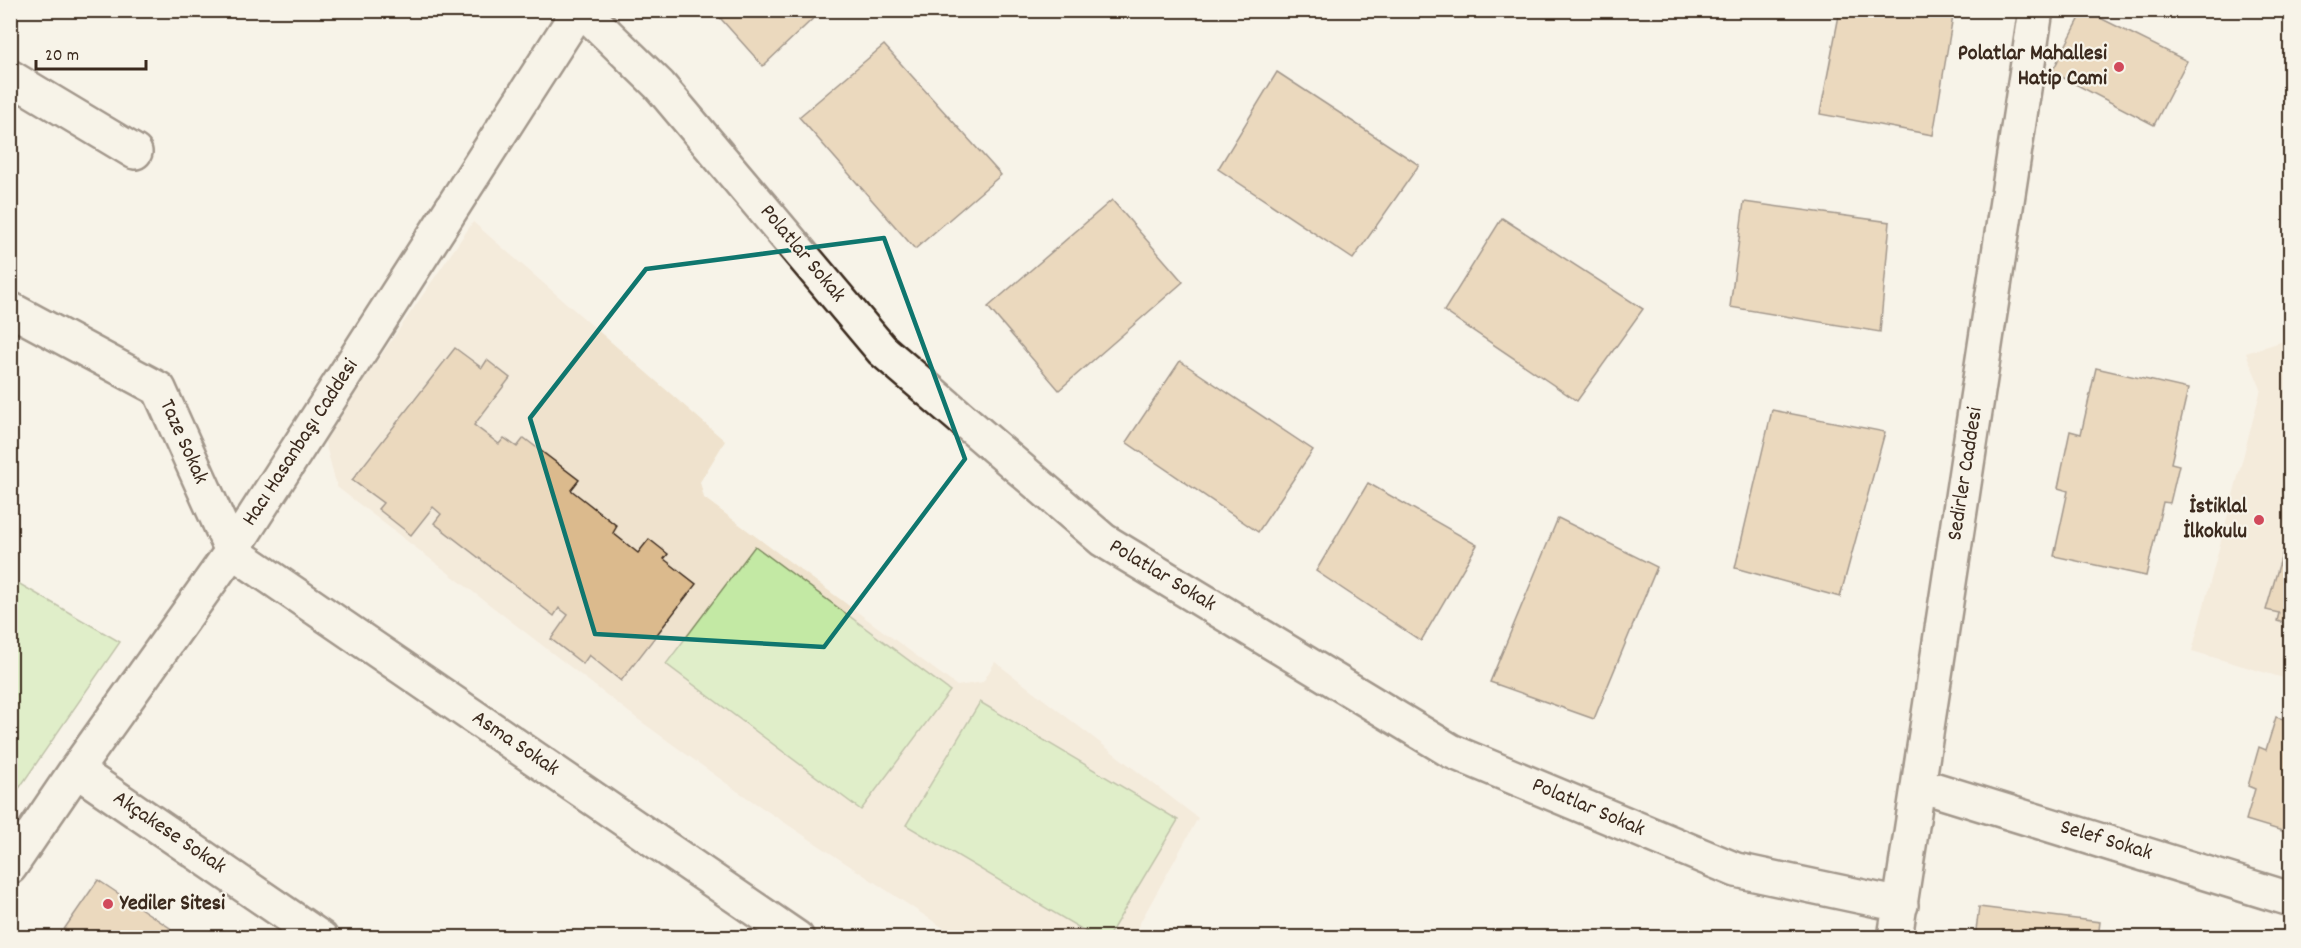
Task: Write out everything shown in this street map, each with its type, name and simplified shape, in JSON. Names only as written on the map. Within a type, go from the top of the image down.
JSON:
[{"type":"street","name":"Hacı Hasanbaşı Caddesi","points":[[10,867],[232,551],[580,10]]},
{"type":"street","name":"Polatlar Sokak","points":[[580,10],[659,85],[882,350],[1103,540],[1451,751],[1736,870],[1900,905]]},
{"type":"street","name":"Sedirler Caddesi","points":[[1895,938],[2036,10]]},
{"type":"street","points":[[10,77],[135,152]]},
{"type":"street","name":"Taze Sokak","points":[[10,309],[159,389],[232,551]]},
{"type":"street","name":"Asma Sokak","points":[[232,551],[797,938]]},
{"type":"street","name":"Akçakese Sokak","points":[[76,770],[321,938]]},
{"type":"street","name":"Selef Sokak","points":[[1920,785],[2290,899]]},
{"type":"highlighted area","points":[[884,238],[965,459],[824,647],[595,634],[530,418],[646,269]]},
{"type":"shaded area","points":[[473,222],[725,441],[700,482],[704,498],[957,686],[983,682],[995,662],[1198,818],[1132,937],[957,937],[737,791],[639,720],[337,487],[324,438]]},
{"type":"shaded area","name":"İstiklal İlkokulu","points":[[2290,339],[2290,680],[2192,651],[2261,389],[2246,353]]},
{"type":"green space","points":[[755,546],[950,691],[861,810],[666,664]]},
{"type":"green space","points":[[11,579],[120,642],[11,800]]},
{"type":"green space","points":[[980,702],[1178,820],[1108,937],[1095,937],[906,825]]},
{"type":"building","points":[[713,10],[822,10],[763,66]]},
{"type":"building","points":[[1840,10],[1954,10],[1933,135],[1820,114]]},
{"type":"building","name":"Polatlar Mahallesi Hatip Cami","points":[[2084,10],[2187,61],[2154,125],[2052,72]]},
{"type":"building","points":[[884,45],[1001,175],[915,249],[799,117]]},
{"type":"building","points":[[1277,72],[1419,165],[1353,259],[1218,169]]},
{"type":"building","points":[[1112,200],[1183,282],[1059,390],[988,307]]},
{"type":"building","points":[[1744,202],[1890,222],[1880,332],[1730,307]]},
{"type":"building","points":[[1502,218],[1643,309],[1577,401],[1444,311]]},
{"type":"building","points":[[455,348],[482,368],[487,360],[510,378],[474,425],[499,444],[504,438],[517,447],[524,438],[579,480],[571,490],[617,526],[613,533],[638,553],[649,539],[668,554],[664,559],[696,584],[621,681],[589,655],[583,664],[551,639],[568,615],[559,608],[554,616],[434,523],[441,514],[433,507],[411,535],[378,509],[383,503],[352,480]]},
{"type":"building","points":[[1180,361],[1313,450],[1258,532],[1126,442]]},
{"type":"building","points":[[2096,368],[2188,389],[2171,463],[2179,465],[2170,503],[2163,502],[2146,576],[2054,556],[2068,491],[2058,488],[2070,431],[2081,434]]},
{"type":"building","points":[[1772,410],[1885,432],[1840,597],[1735,568]]},
{"type":"building","points":[[1368,483],[1477,545],[1421,641],[1316,571]]},
{"type":"building","points":[[1558,518],[1657,567],[1594,719],[1490,682]]},
{"type":"building","points":[[2290,527],[2290,625],[2277,621],[2279,613],[2266,610]]},
{"type":"building","points":[[2276,717],[2290,721],[2290,846],[2286,844],[2289,833],[2246,820],[2255,789],[2248,786],[2259,747],[2266,750]]},
{"type":"building","name":"Yediler Sitesi","points":[[98,880],[170,928],[164,938],[58,938]]},
{"type":"building","points":[[1979,907],[2100,922],[2098,938],[1975,938]]},
{"type":"place","name":"Polatlar Mahallesi Hatip Cami","points":[[2119,67]]},
{"type":"place","name":"İstiklal İlkokulu","points":[[2259,520]]},
{"type":"place","name":"Yediler Sitesi","points":[[108,904]]}]
